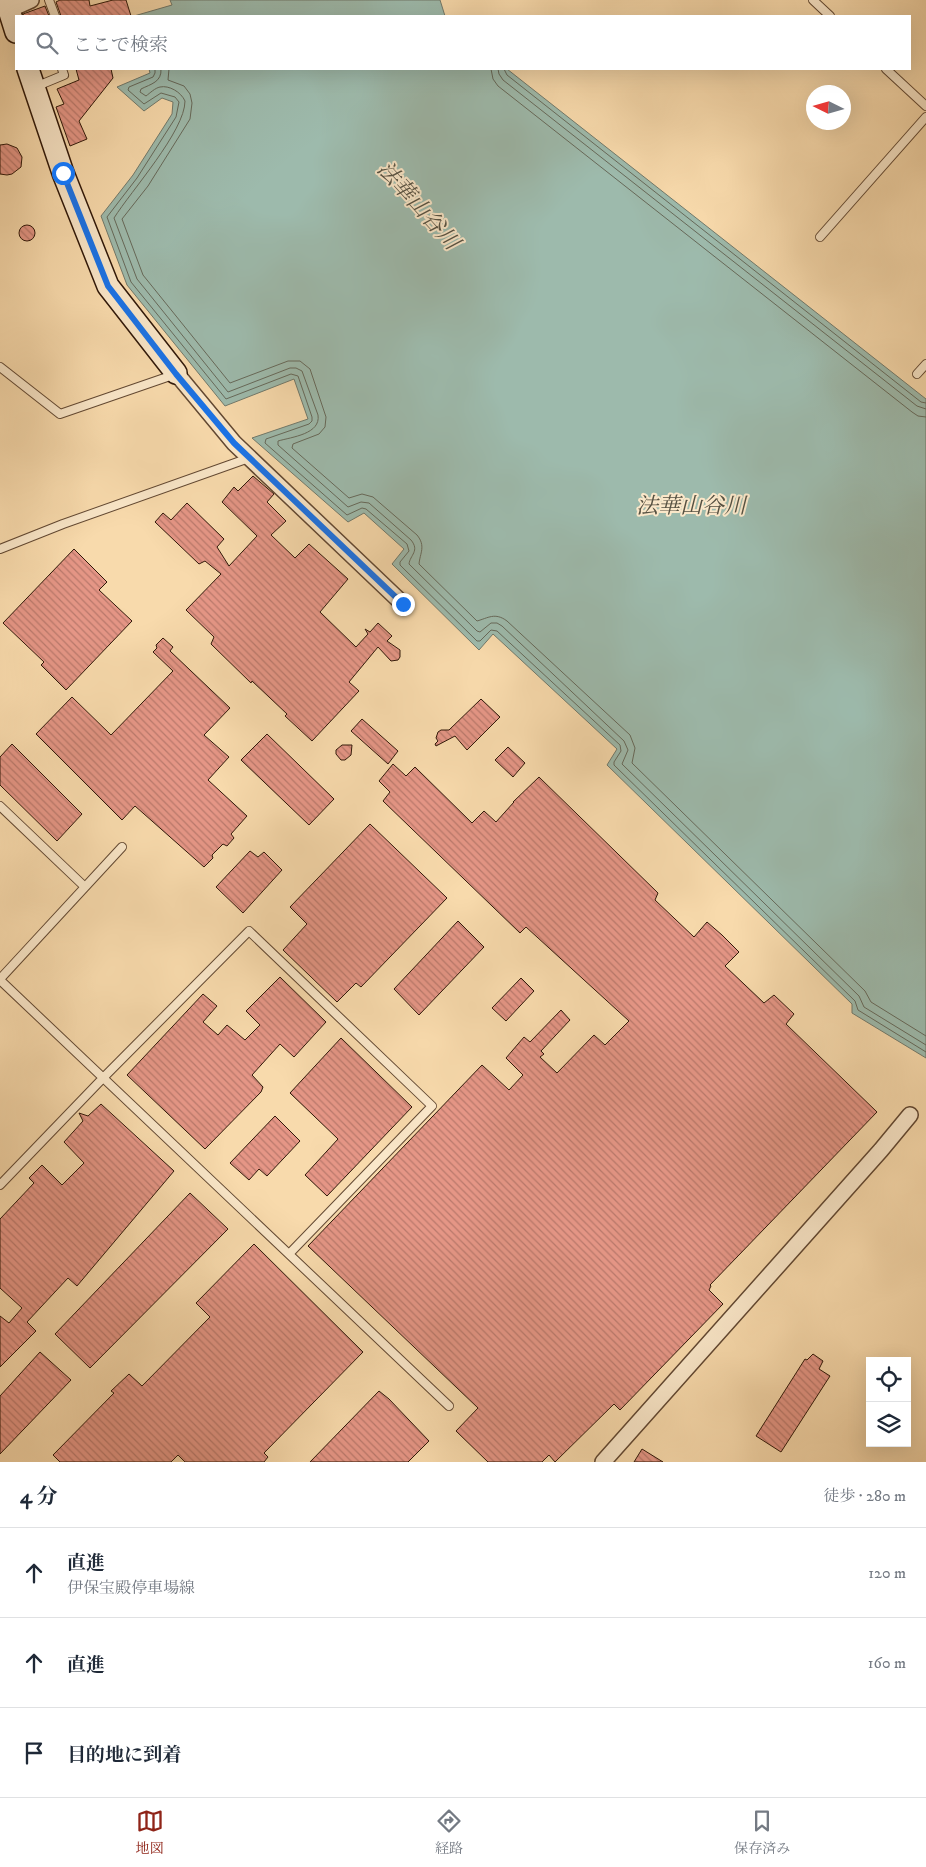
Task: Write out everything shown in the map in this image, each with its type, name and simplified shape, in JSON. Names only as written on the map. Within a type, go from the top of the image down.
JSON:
[{"type":"main road","points":[[6,5],[15,29]]},
{"type":"main road","points":[[32,78],[63,173],[108,286],[176,374]]},
{"type":"street","points":[[6,5],[31,0]]},
{"type":"street","points":[[176,374],[234,443],[403,604]]},
{"type":"street","points":[[602,1462],[881,1150],[910,1115]]},
{"type":"lane","points":[[49,0],[55,15]]},
{"type":"lane","points":[[813,0],[829,15]]},
{"type":"lane","points":[[32,78],[64,75],[62,70]]},
{"type":"lane","points":[[887,70],[926,106]]},
{"type":"lane","points":[[820,237],[926,117]]},
{"type":"lane","points":[[917,374],[926,364]]},
{"type":"lane","points":[[0,368],[60,414],[176,374]]},
{"type":"lane","points":[[0,549],[63,524],[250,458]]},
{"type":"lane","points":[[0,806],[85,887]]},
{"type":"lane","points":[[122,846],[0,980],[449,1406]]},
{"type":"lane","points":[[0,1185],[249,931],[432,1106],[289,1254]]},
{"type":"water","points":[[170,0],[440,0],[445,15],[137,15],[172,5]]},
{"type":"water","name":"法華山谷川","points":[[149,70],[508,70],[926,399],[926,1058],[852,1013],[852,1004],[607,765],[617,749],[493,634],[479,650],[392,564],[404,549],[364,513],[348,522],[252,438],[308,419],[294,379],[225,406],[127,285],[101,216],[133,175],[172,114],[173,102],[162,98],[144,111],[117,87],[150,73]]},
{"type":"building","points":[[60,0],[89,0],[90,6],[113,0],[126,0],[131,15],[61,15],[56,2]]},
{"type":"building","points":[[45,6],[49,15],[24,15]]},
{"type":"building","points":[[76,70],[111,70],[113,78],[79,121],[87,139],[70,146],[56,107],[64,104],[57,89],[79,80]]},
{"type":"building","points":[[7,144],[17,148],[22,157],[21,167],[12,174],[7,175],[0,174],[0,145]]},
{"type":"building","points":[[27,225],[33,227],[35,233],[33,239],[27,241],[21,239],[19,233],[21,227]]},
{"type":"building","points":[[253,476],[274,494],[267,502],[286,521],[271,535],[295,558],[309,544],[348,579],[320,612],[356,647],[368,634],[365,629],[370,632],[378,623],[392,636],[387,641],[400,650],[398,660],[391,661],[378,647],[349,682],[359,691],[312,741],[285,716],[287,714],[252,681],[251,683],[211,644],[214,637],[186,610],[221,574],[205,561],[199,564],[155,522],[163,513],[171,520],[187,503],[224,539],[217,547],[229,566],[257,536],[222,502],[234,487],[238,491]]},
{"type":"building","points":[[74,549],[107,582],[99,590],[132,621],[66,690],[41,665],[44,662],[3,623]]},
{"type":"building","points":[[163,638],[173,647],[170,651],[230,708],[204,735],[229,757],[208,780],[247,816],[231,834],[234,838],[227,846],[223,844],[204,867],[135,806],[122,820],[36,734],[72,697],[111,735],[173,671],[153,652],[157,648],[156,645]]},
{"type":"building","points":[[481,699],[500,717],[467,750],[455,736],[436,746],[438,732],[449,730]]},
{"type":"building","points":[[362,719],[398,751],[388,764],[351,731]]},
{"type":"building","points":[[267,734],[334,799],[309,825],[241,760]]},
{"type":"building","points":[[12,744],[82,814],[57,841],[0,785],[0,757]]},
{"type":"building","points":[[342,745],[352,745],[351,755],[345,760],[341,760],[336,754],[336,750]]},
{"type":"building","points":[[508,747],[525,763],[513,777],[495,760]]},
{"type":"building","points":[[393,764],[406,776],[415,767],[472,823],[484,811],[496,822],[513,802],[539,777],[658,893],[655,900],[694,937],[707,922],[722,935],[739,952],[725,966],[764,1003],[774,995],[794,1014],[786,1024],[877,1112],[710,1285],[709,1290],[723,1304],[620,1410],[614,1404],[555,1462],[549,1455],[542,1462],[488,1462],[456,1431],[478,1408],[308,1246],[482,1065],[509,1090],[523,1075],[506,1058],[524,1037],[530,1042],[561,1010],[570,1020],[541,1051],[544,1054],[540,1057],[557,1073],[594,1035],[605,1045],[629,1021],[526,927],[520,933],[383,801],[390,792],[379,781]]},
{"type":"building","points":[[370,824],[447,898],[361,987],[356,983],[337,1002],[283,950],[307,924],[290,907]]},
{"type":"building","points":[[250,851],[258,857],[264,852],[282,870],[243,913],[216,887]]},
{"type":"building","points":[[458,921],[484,947],[419,1015],[394,989]]},
{"type":"building","points":[[280,977],[326,1022],[294,1057],[280,1044],[252,1075],[263,1087],[261,1092],[205,1149],[127,1075],[203,994],[217,1006],[203,1022],[218,1035],[227,1025],[245,1040],[260,1025],[246,1011]]},
{"type":"building","points":[[521,978],[534,991],[506,1021],[492,1008]]},
{"type":"building","points":[[341,1038],[412,1107],[327,1196],[305,1175],[338,1139],[290,1093]]},
{"type":"building","points":[[101,1104],[174,1171],[77,1286],[68,1278],[27,1322],[36,1331],[0,1367],[0,1316],[9,1323],[22,1308],[0,1288],[0,1219],[34,1183],[29,1178],[42,1165],[62,1185],[84,1163],[64,1142],[83,1121],[79,1113],[88,1116]]},
{"type":"building","points":[[275,1116],[300,1141],[267,1176],[259,1169],[249,1180],[230,1163]]},
{"type":"building","points":[[190,1193],[228,1229],[90,1368],[55,1334]]},
{"type":"building","points":[[254,1244],[363,1352],[264,1453],[268,1457],[264,1462],[185,1462],[178,1455],[171,1462],[60,1462],[53,1455],[114,1393],[111,1391],[129,1374],[142,1386],[210,1317],[196,1303]]},
{"type":"building","points":[[40,1352],[71,1380],[0,1454],[0,1396]]},
{"type":"building","points":[[813,1354],[823,1361],[819,1369],[830,1376],[781,1452],[756,1436],[805,1359],[807,1360]]},
{"type":"building","points":[[379,1391],[429,1441],[408,1462],[310,1462]]},
{"type":"building","points":[[642,1449],[663,1462],[634,1462]]},
{"type":"route","points":[[63,173],[108,286],[176,374],[234,443],[403,604]]}]
